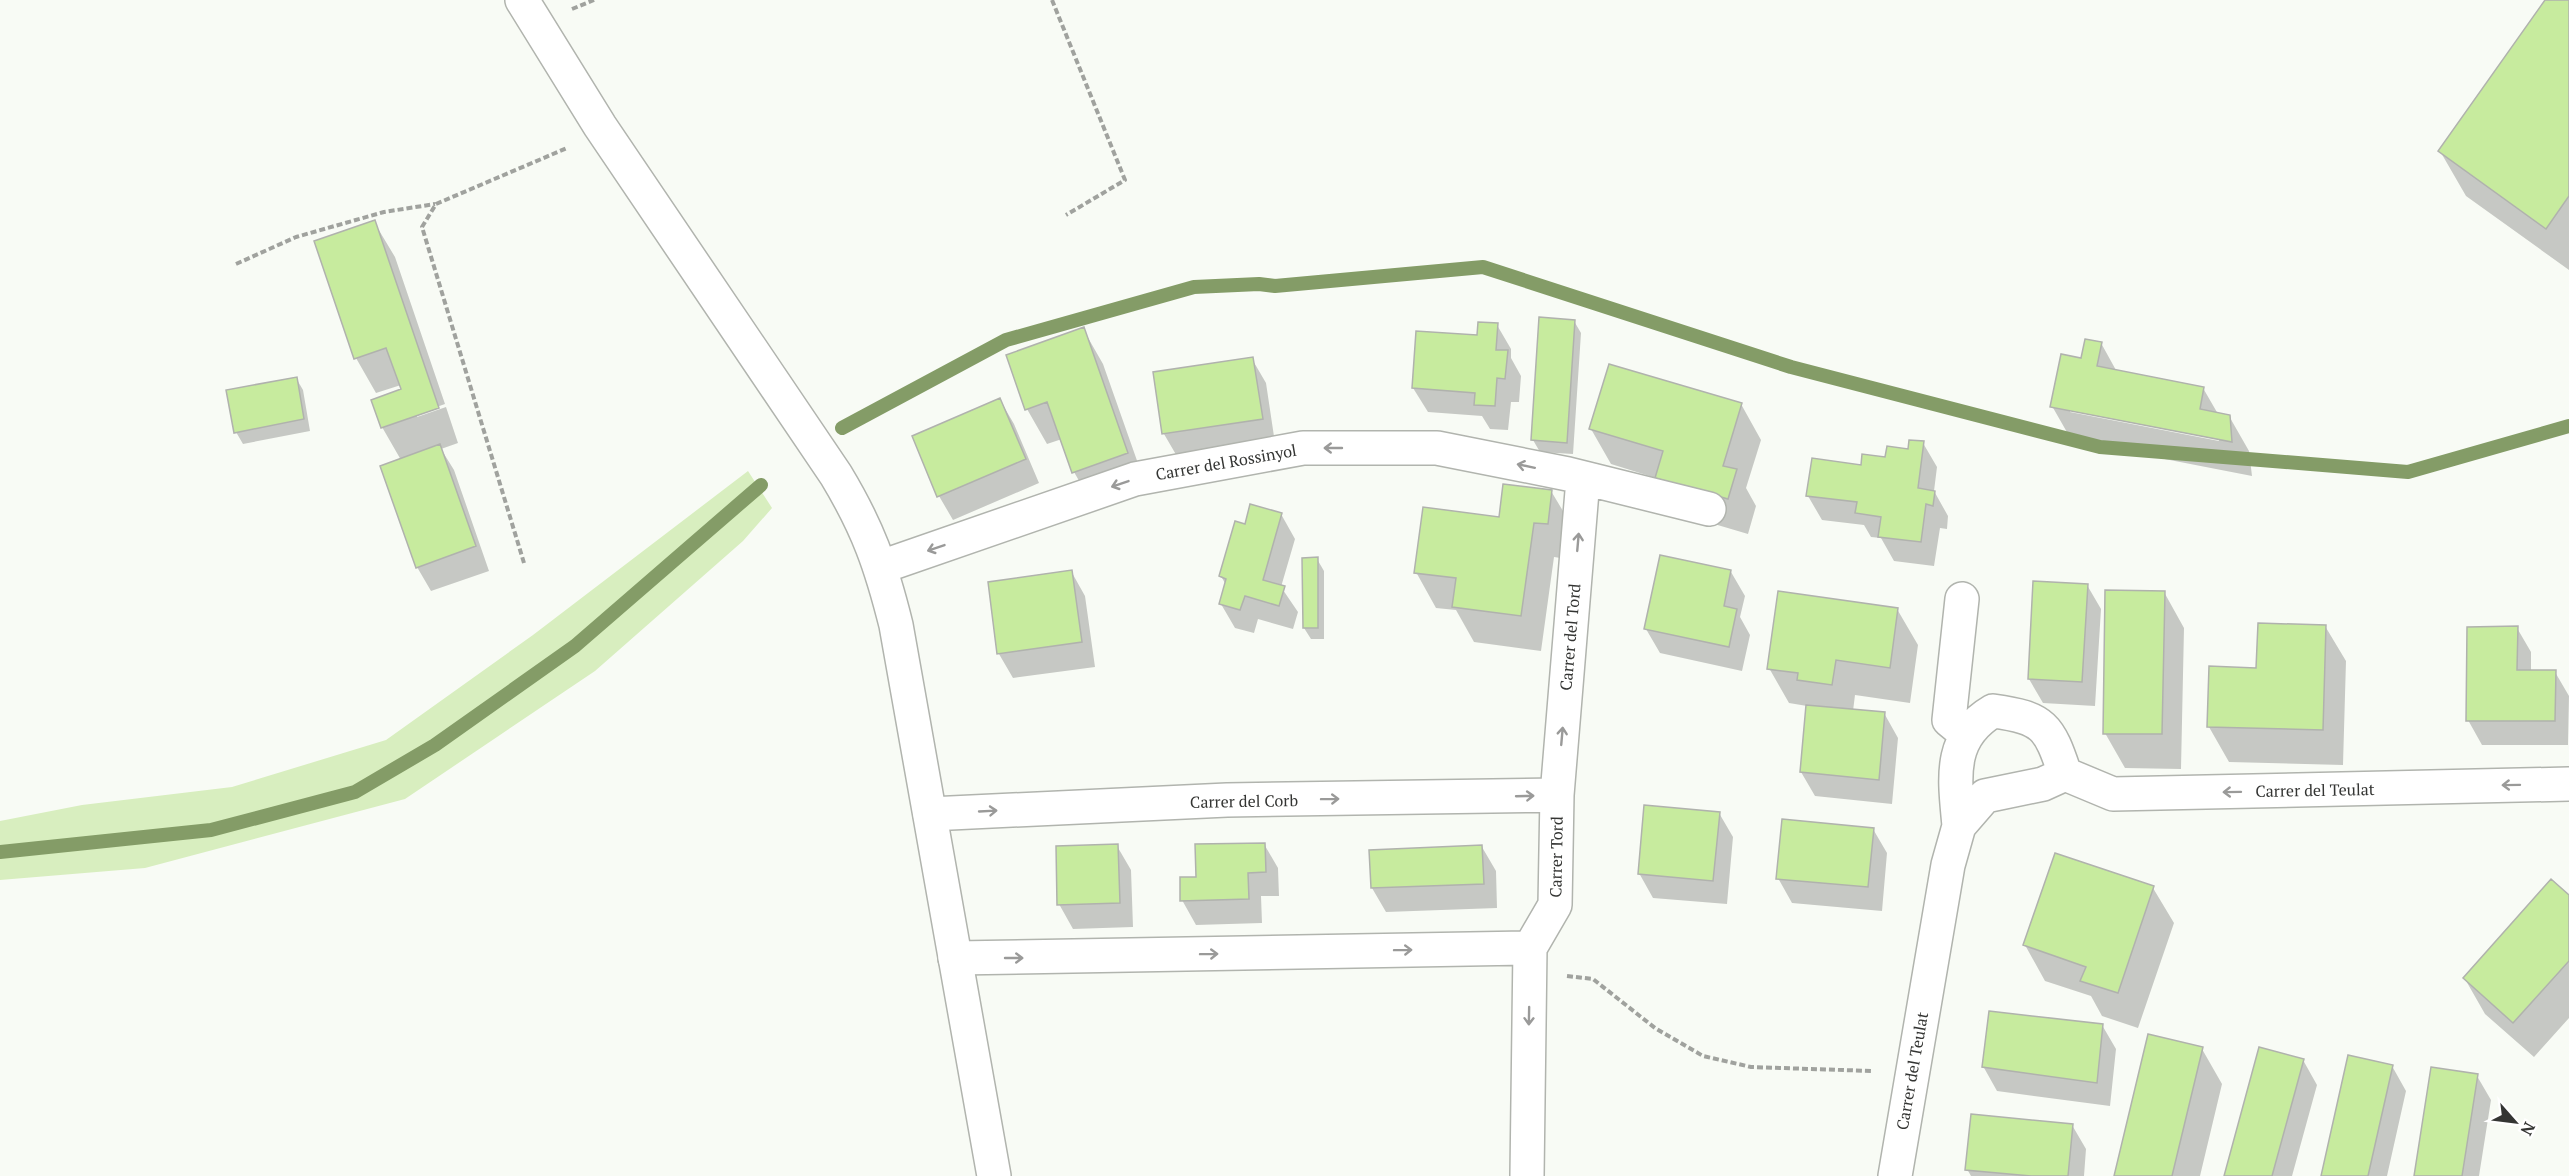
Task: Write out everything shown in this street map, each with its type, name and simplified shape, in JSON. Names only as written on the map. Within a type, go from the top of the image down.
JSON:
[{"type":"street","points":[[522,0],[600,126],[836,475],[862,518],[881,567],[896,625],[994,1176]]},
{"type":"street","name":"Carrer del Rossinyol","points":[[881,567],[1136,478],[1303,448],[1437,448],[1583,478],[1708,509]]},
{"type":"street","name":"Carrer del Tord","points":[[1557,795],[1583,478]]},
{"type":"street","points":[[1962,600],[1949,720],[1966,735]]},
{"type":"street","points":[[1993,711],[2036,721],[2051,734],[2065,774],[2043,784],[1985,796],[1959,826],[1955,777],[1966,735],[1976,721],[1993,711]]},
{"type":"street","name":"Carrer del Teulat","points":[[2065,774],[2113,795],[2569,784]]},
{"type":"street","name":"Carrer del Corb","points":[[930,814],[1227,800],[1557,795]]},
{"type":"street","name":"Carrer Tord","points":[[1530,961],[1555,904],[1557,795]]},
{"type":"street","name":"Carrer del Teulat","points":[[1895,1176],[1948,866],[1959,826]]},
{"type":"street","points":[[955,958],[1530,961],[1527,1176]]},
{"type":"path","points":[[1052,0],[1125,180],[1066,216]]},
{"type":"path","points":[[236,264],[296,237],[384,212],[436,204],[566,149],[600,126]]},
{"type":"path","points":[[436,204],[422,227],[524,563]]},
{"type":"path","points":[[1530,961],[1593,979],[1655,1028],[1703,1056],[1751,1067],[1912,1072]]},
{"type":"green space","points":[[748,471],[772,508],[743,541],[595,671],[405,799],[145,868],[0,880],[0,821],[82,805],[232,787],[386,740],[533,635]]},
{"type":"building","points":[[2545,0],[2569,0],[2569,196],[2546,229],[2438,151]]},
{"type":"building","points":[[375,220],[439,408],[381,428],[371,400],[401,389],[386,348],[354,359],[314,241]]},
{"type":"building","points":[[1539,317],[1575,320],[1567,443],[1531,440]]},
{"type":"building","points":[[1478,322],[1498,323],[1496,350],[1508,350],[1505,379],[1497,378],[1495,406],[1474,405],[1475,393],[1412,388],[1416,331],[1477,335]]},
{"type":"building","points":[[1084,327],[1128,453],[1072,473],[1047,402],[1025,410],[1006,355]]},
{"type":"building","points":[[2085,339],[2102,342],[2097,366],[2204,387],[2200,409],[2230,415],[2232,442],[2050,407],[2061,354],[2081,358]]},
{"type":"building","points":[[1253,357],[1263,419],[1162,434],[1153,372]]},
{"type":"building","points":[[1609,364],[1742,403],[1723,466],[1737,469],[1728,499],[1655,478],[1663,451],[1589,429]]},
{"type":"building","points":[[297,377],[304,419],[234,433],[226,390]]},
{"type":"building","points":[[1000,398],[1026,459],[937,497],[912,436]]},
{"type":"building","points":[[1909,440],[1924,441],[1918,488],[1935,491],[1933,506],[1926,504],[1921,542],[1878,537],[1881,517],[1855,513],[1857,502],[1806,496],[1812,458],[1861,465],[1862,454],[1885,457],[1887,446],[1908,449]]},
{"type":"building","points":[[440,444],[476,546],[416,568],[380,466]]},
{"type":"building","points":[[1503,484],[1552,490],[1548,524],[1534,523],[1521,616],[1452,607],[1456,578],[1414,573],[1423,507],[1499,517]]},
{"type":"building","points":[[1250,504],[1282,513],[1263,580],[1285,586],[1279,606],[1245,596],[1240,610],[1219,604],[1226,579],[1219,576],[1235,521],[1245,524]]},
{"type":"building","points":[[1660,555],[1731,570],[1724,606],[1737,609],[1729,647],[1644,629]]},
{"type":"building","points":[[1318,557],[1318,628],[1303,628],[1302,558]]},
{"type":"building","points":[[1072,570],[1082,642],[997,654],[988,582]]},
{"type":"building","points":[[2033,581],[2088,584],[2082,682],[2028,679]]},
{"type":"building","points":[[2105,590],[2165,591],[2162,734],[2103,734]]},
{"type":"building","points":[[1778,591],[1898,608],[1890,668],[1836,660],[1832,685],[1797,680],[1798,673],[1767,669]]},
{"type":"building","points":[[2258,623],[2326,625],[2323,730],[2207,727],[2209,666],[2256,668]]},
{"type":"building","points":[[2518,626],[2517,670],[2556,670],[2555,721],[2466,721],[2467,627]]},
{"type":"building","points":[[1806,705],[1885,712],[1879,780],[1800,772]]},
{"type":"building","points":[[1644,805],[1720,812],[1713,881],[1638,874]]},
{"type":"building","points":[[1782,819],[1874,828],[1868,887],[1776,879]]},
{"type":"building","points":[[1265,843],[1266,872],[1248,873],[1249,899],[1180,901],[1180,877],[1196,877],[1195,844]]},
{"type":"building","points":[[1118,844],[1120,903],[1057,905],[1056,846]]},
{"type":"building","points":[[1482,845],[1484,884],[1371,888],[1369,850]]},
{"type":"building","points":[[2055,853],[2154,886],[2118,993],[2080,981],[2086,967],[2023,945]]},
{"type":"building","points":[[2551,879],[2569,895],[2569,961],[2513,1023],[2463,978]]},
{"type":"building","points":[[1989,1011],[2103,1024],[2097,1083],[1982,1067]]},
{"type":"building","points":[[2148,1034],[2203,1047],[2172,1176],[2114,1176]]},
{"type":"building","points":[[2259,1047],[2304,1059],[2272,1176],[2224,1176]]},
{"type":"building","points":[[2348,1055],[2393,1065],[2368,1176],[2321,1176]]},
{"type":"building","points":[[2431,1067],[2478,1074],[2462,1176],[2414,1176]]},
{"type":"building","points":[[1971,1114],[2073,1124],[2068,1176],[2031,1176],[1965,1170]]},
{"type":"waterway","points":[[842,428],[1006,340],[1194,287],[1259,284],[1275,286],[1483,267],[1791,367],[2100,447],[2408,472],[2569,426]]},
{"type":"waterway","points":[[0,852],[211,830],[355,792],[435,745],[575,646],[761,485]]}]
